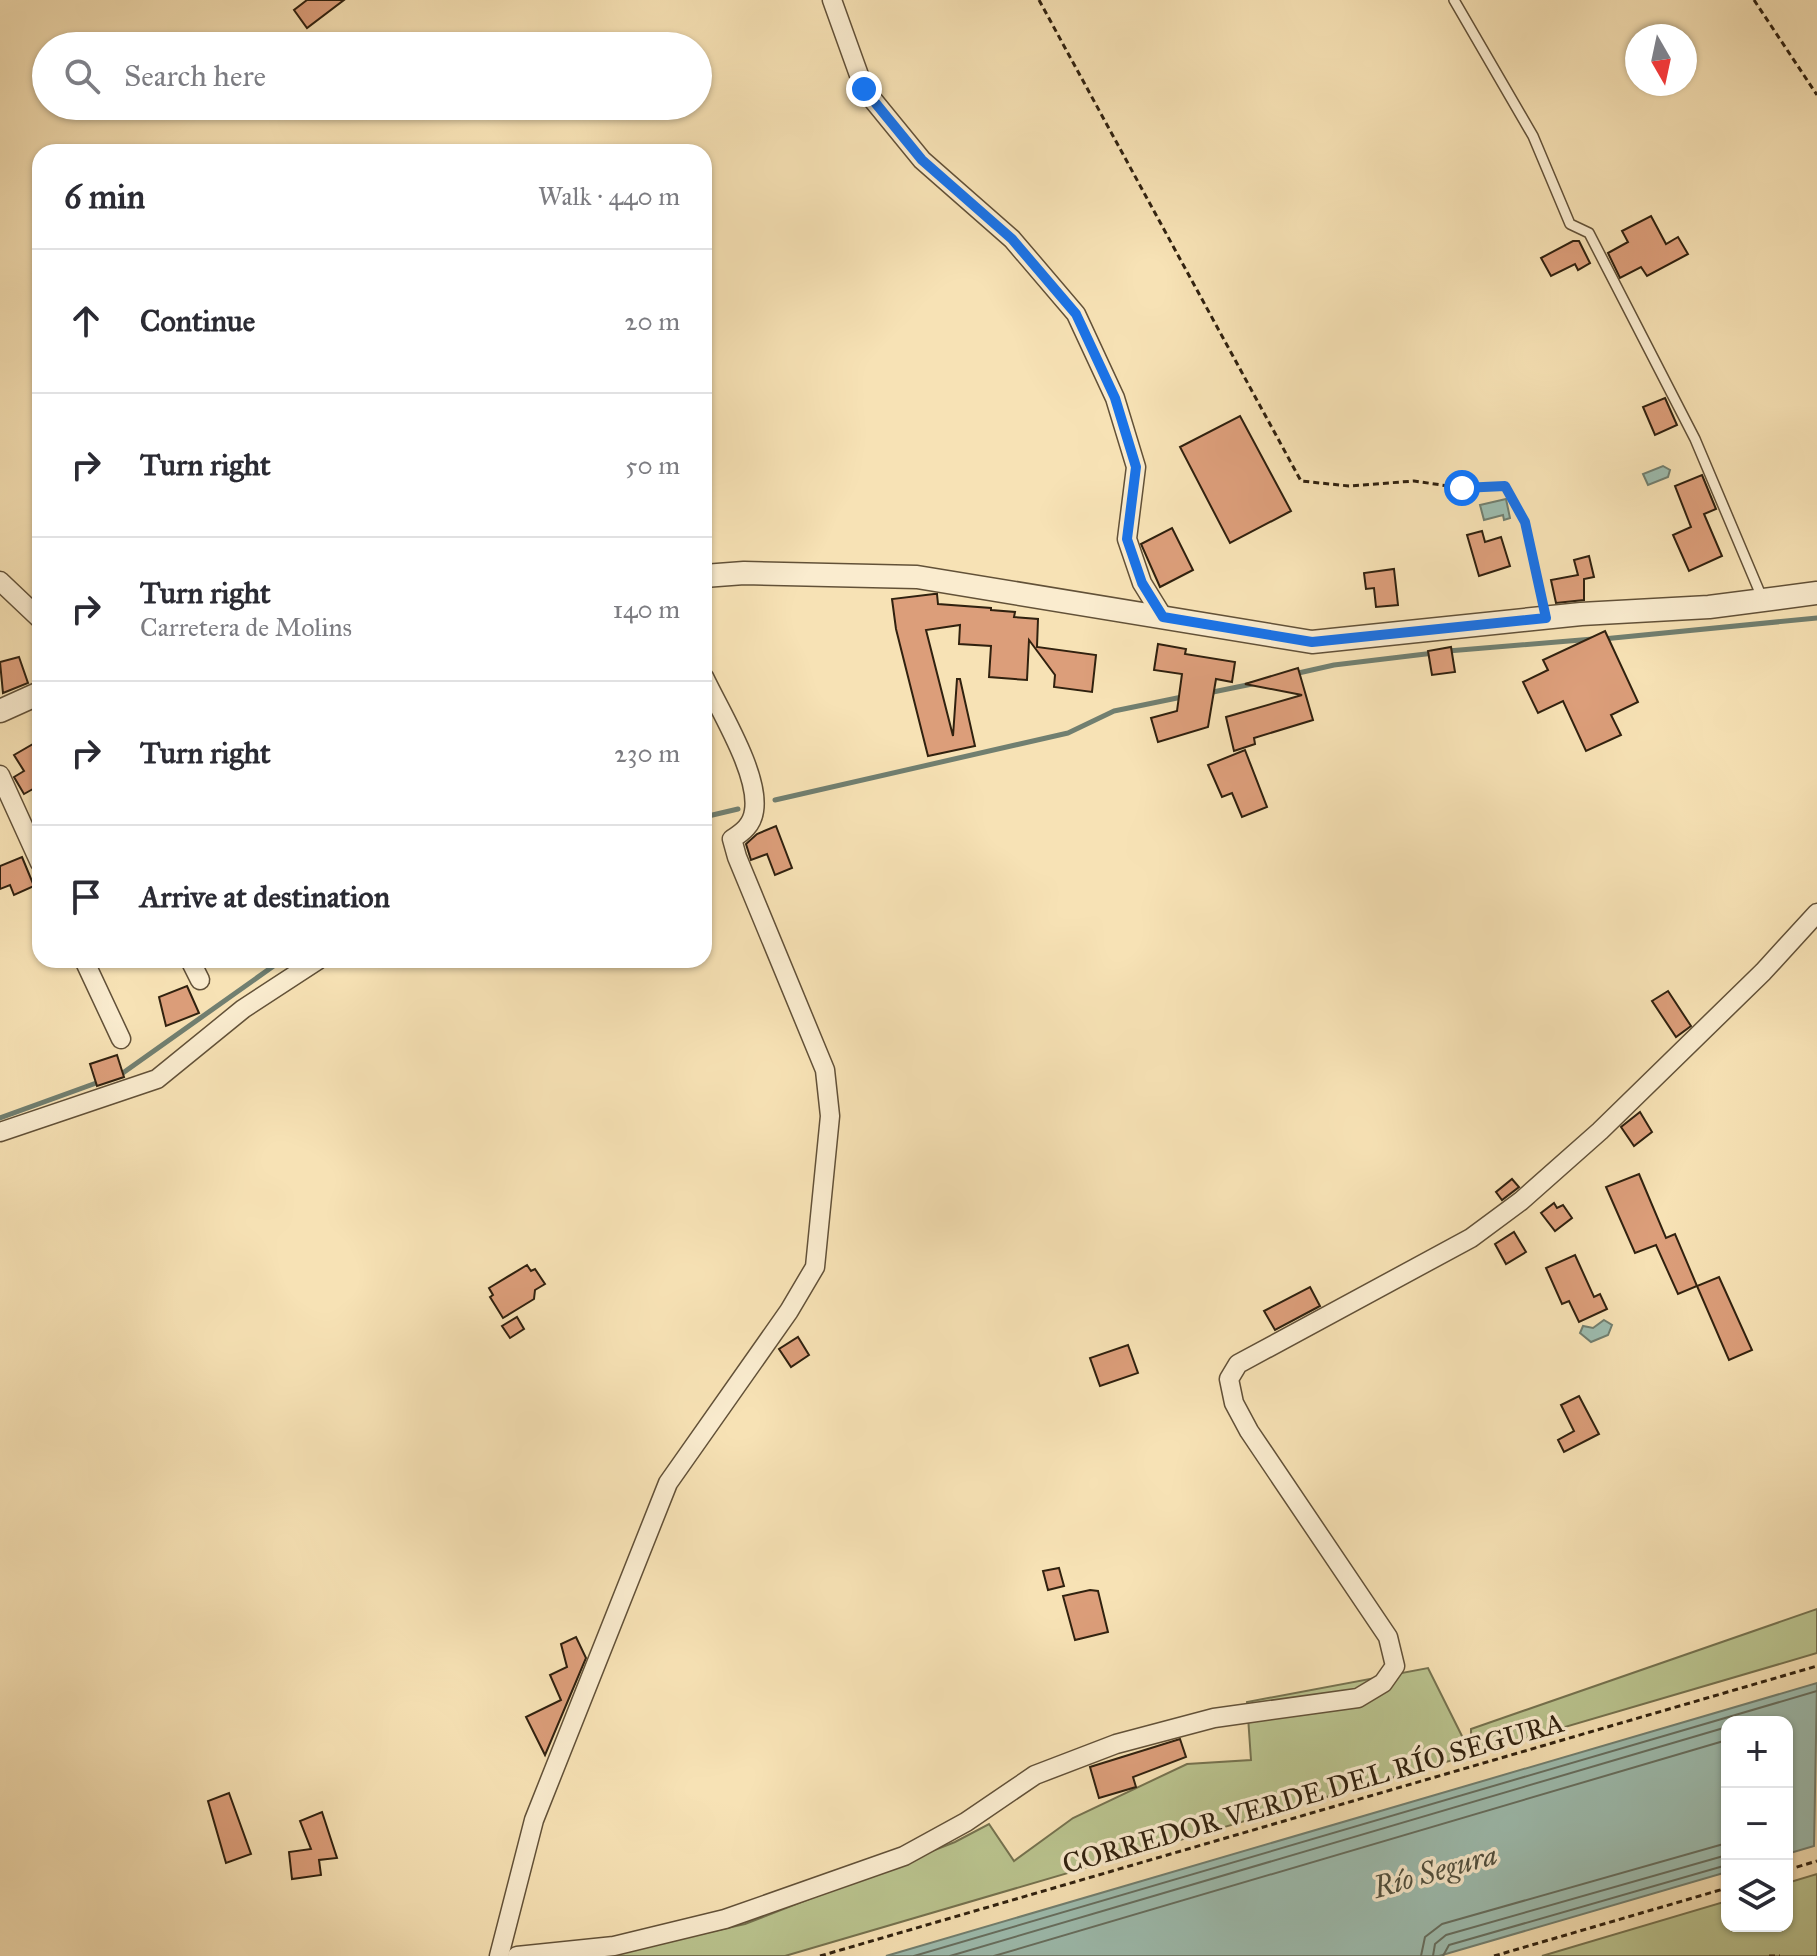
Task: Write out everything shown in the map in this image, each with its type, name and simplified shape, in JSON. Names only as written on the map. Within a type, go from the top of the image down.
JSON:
[{"type":"street","points":[[832,0],[864,89],[922,160],[1012,239],[1076,314],[1115,398],[1136,467],[1127,539],[1142,583],[1163,617]]},
{"type":"street","points":[[712,575],[744,573],[917,577],[1312,642],[1817,593]]},
{"type":"street","points":[[0,581],[32,611]]},
{"type":"street","points":[[499,1956],[534,1820],[668,1483],[789,1311],[815,1267],[830,1116],[825,1070],[737,857],[732,839],[747,829],[755,811],[750,777],[712,694]]},
{"type":"street","points":[[0,711],[32,697]]},
{"type":"street","points":[[0,775],[32,845]]},
{"type":"street","points":[[517,1956],[614,1946],[725,1919],[904,1856],[966,1822],[1035,1775],[1116,1744],[1214,1718],[1358,1698],[1383,1683],[1395,1666],[1388,1637],[1249,1431],[1234,1403],[1229,1379],[1238,1364],[1471,1238],[1521,1201],[1611,1120],[1763,972],[1817,913]]},
{"type":"street","points":[[88,968],[121,1039]]},
{"type":"street","points":[[194,968],[200,980]]},
{"type":"street","points":[[0,1132],[157,1079],[243,1009],[306,968]]},
{"type":"lane","points":[[1454,0],[1533,136],[1570,224],[1589,233],[1695,439],[1763,600]]},
{"type":"path","points":[[1039,0],[1301,481],[1349,486],[1414,481],[1462,488],[1505,486],[1525,522],[1546,618]]},
{"type":"path","points":[[1754,0],[1817,95]]},
{"type":"path","name":"CORREDOR VERDE DEL RÍO SEGURA","points":[[820,1956],[1817,1666]]},
{"type":"path","points":[[1793,1868],[1817,1861]]},
{"type":"path","points":[[1494,1956],[1721,1890]]},
{"type":"path","points":[[1769,1956],[1780,1956]]},
{"type":"green space","points":[[1817,1609],[1817,1653],[785,1956],[602,1956],[745,1924],[955,1842],[989,1824],[1014,1861],[1073,1818],[1187,1764],[1251,1760],[1247,1702],[1428,1668],[1471,1754],[1471,1729]]},
{"type":"green space","points":[[1817,1874],[1817,1956],[1542,1956],[1721,1903],[1721,1932],[1793,1932],[1793,1881]]},
{"type":"water","points":[[1663,466],[1670,470],[1668,477],[1648,485],[1643,474]]},
{"type":"water","points":[[1506,499],[1510,518],[1504,520],[1503,515],[1484,520],[1480,505]]},
{"type":"water","points":[[1604,1320],[1612,1325],[1608,1335],[1591,1342],[1580,1333],[1583,1326],[1593,1328]]},
{"type":"water","name":"Río Segura","points":[[1817,1683],[1814,1846],[1793,1852],[1793,1716],[1721,1716],[1721,1874],[1439,1956],[886,1956]]},
{"type":"building","points":[[307,0],[344,0],[307,28],[294,10]]},
{"type":"building","points":[[1651,216],[1666,244],[1678,237],[1688,254],[1647,276],[1641,267],[1620,278],[1608,253],[1628,242],[1622,231]]},
{"type":"building","points":[[1573,241],[1579,241],[1590,263],[1578,270],[1575,264],[1551,276],[1541,258]]},
{"type":"building","points":[[1665,398],[1677,425],[1655,435],[1643,407]]},
{"type":"building","points":[[1240,416],[1291,511],[1230,543],[1180,447]]},
{"type":"building","points":[[1702,475],[1716,509],[1704,514],[1722,556],[1689,571],[1673,535],[1691,527],[1675,486]]},
{"type":"building","points":[[1172,528],[1193,570],[1160,587],[1141,544]]},
{"type":"building","points":[[1482,531],[1485,542],[1501,537],[1510,566],[1479,576],[1467,535]]},
{"type":"building","points":[[1589,556],[1594,577],[1584,579],[1584,600],[1556,603],[1551,580],[1578,575],[1574,560]]},
{"type":"building","points":[[1394,569],[1398,605],[1376,607],[1374,588],[1366,589],[1364,573]]},
{"type":"building","points":[[937,594],[938,604],[991,608],[1015,612],[1014,617],[1038,619],[1037,647],[1096,655],[1092,692],[1054,687],[1055,675],[1029,640],[1027,680],[989,677],[991,646],[959,644],[960,625],[926,630],[953,736],[957,679],[960,679],[975,746],[928,756],[896,629],[892,599]]},
{"type":"building","points":[[1605,631],[1638,702],[1611,715],[1621,735],[1586,751],[1563,701],[1538,713],[1523,682],[1548,670],[1543,660]]},
{"type":"building","points":[[1158,644],[1186,649],[1185,654],[1235,662],[1232,682],[1216,679],[1208,727],[1158,742],[1151,718],[1177,711],[1182,674],[1154,670]]},
{"type":"building","points":[[1451,647],[1455,672],[1432,675],[1428,651]]},
{"type":"building","points":[[19,657],[28,683],[3,693],[0,662]]},
{"type":"building","points":[[1298,668],[1313,720],[1254,738],[1255,744],[1234,751],[1226,717],[1302,695],[1245,684]]},
{"type":"building","points":[[32,745],[32,790],[24,794],[14,777],[24,771],[14,755]]},
{"type":"building","points":[[1245,750],[1267,807],[1242,817],[1232,793],[1222,797],[1208,765]]},
{"type":"building","points":[[776,826],[792,868],[775,875],[767,854],[751,860],[746,844],[757,834]]},
{"type":"building","points":[[22,857],[32,887],[14,895],[10,885],[0,889],[0,866]]},
{"type":"building","points":[[187,986],[199,1013],[166,1026],[159,997]]},
{"type":"building","points":[[1668,991],[1691,1026],[1676,1037],[1652,1001]]},
{"type":"building","points":[[117,1055],[124,1077],[97,1086],[90,1064]]},
{"type":"building","points":[[1640,1112],[1652,1132],[1634,1146],[1621,1127]]},
{"type":"building","points":[[1639,1174],[1666,1238],[1675,1234],[1697,1286],[1678,1294],[1656,1245],[1635,1253],[1606,1187]]},
{"type":"building","points":[[1512,1179],[1519,1187],[1502,1200],[1496,1192]]},
{"type":"building","points":[[1554,1203],[1557,1208],[1563,1205],[1572,1218],[1555,1231],[1541,1213]]},
{"type":"building","points":[[1514,1232],[1526,1252],[1506,1264],[1495,1244]]},
{"type":"building","points":[[1575,1255],[1594,1297],[1600,1294],[1607,1309],[1579,1322],[1569,1301],[1562,1304],[1546,1268]]},
{"type":"building","points":[[527,1265],[531,1271],[535,1269],[545,1284],[535,1290],[534,1299],[503,1318],[490,1297],[493,1295],[489,1288]]},
{"type":"building","points":[[1719,1277],[1752,1350],[1729,1360],[1697,1286]]},
{"type":"building","points":[[1310,1287],[1320,1306],[1275,1330],[1264,1311]]},
{"type":"building","points":[[517,1317],[524,1329],[510,1338],[502,1326]]},
{"type":"building","points":[[798,1337],[809,1355],[791,1367],[779,1349]]},
{"type":"building","points":[[1128,1345],[1138,1373],[1100,1386],[1090,1358]]},
{"type":"building","points":[[1579,1396],[1599,1434],[1564,1452],[1558,1440],[1574,1431],[1561,1405]]},
{"type":"building","points":[[1059,1568],[1064,1586],[1048,1590],[1043,1571]]},
{"type":"building","points":[[1098,1591],[1108,1632],[1075,1640],[1063,1596]]},
{"type":"building","points":[[576,1637],[586,1658],[545,1755],[526,1717],[561,1700],[550,1675],[567,1667],[561,1644]]},
{"type":"building","points":[[1180,1739],[1186,1757],[1133,1777],[1136,1787],[1099,1798],[1090,1767]]},
{"type":"building","points":[[229,1793],[251,1854],[226,1863],[208,1801]]},
{"type":"building","points":[[322,1812],[337,1858],[319,1860],[321,1875],[292,1879],[289,1852],[311,1849],[300,1821]]},
{"type":"waterway","points":[[1603,639],[1817,618]]},
{"type":"waterway","points":[[1448,651],[1593,639]]},
{"type":"waterway","points":[[1294,674],[1334,665],[1434,653]]},
{"type":"waterway","points":[[1208,693],[1257,683]]},
{"type":"waterway","points":[[775,800],[1068,733],[1114,711],[1182,697]]},
{"type":"waterway","points":[[712,815],[738,809]]},
{"type":"waterway","points":[[120,1075],[271,968]]},
{"type":"waterway","points":[[0,1118],[99,1082]]},
{"type":"route","points":[[864,89],[922,160],[1012,239],[1076,314],[1115,398],[1136,467],[1127,539],[1142,583],[1163,617],[1312,642],[1546,618],[1525,522],[1505,486],[1462,488]]}]
